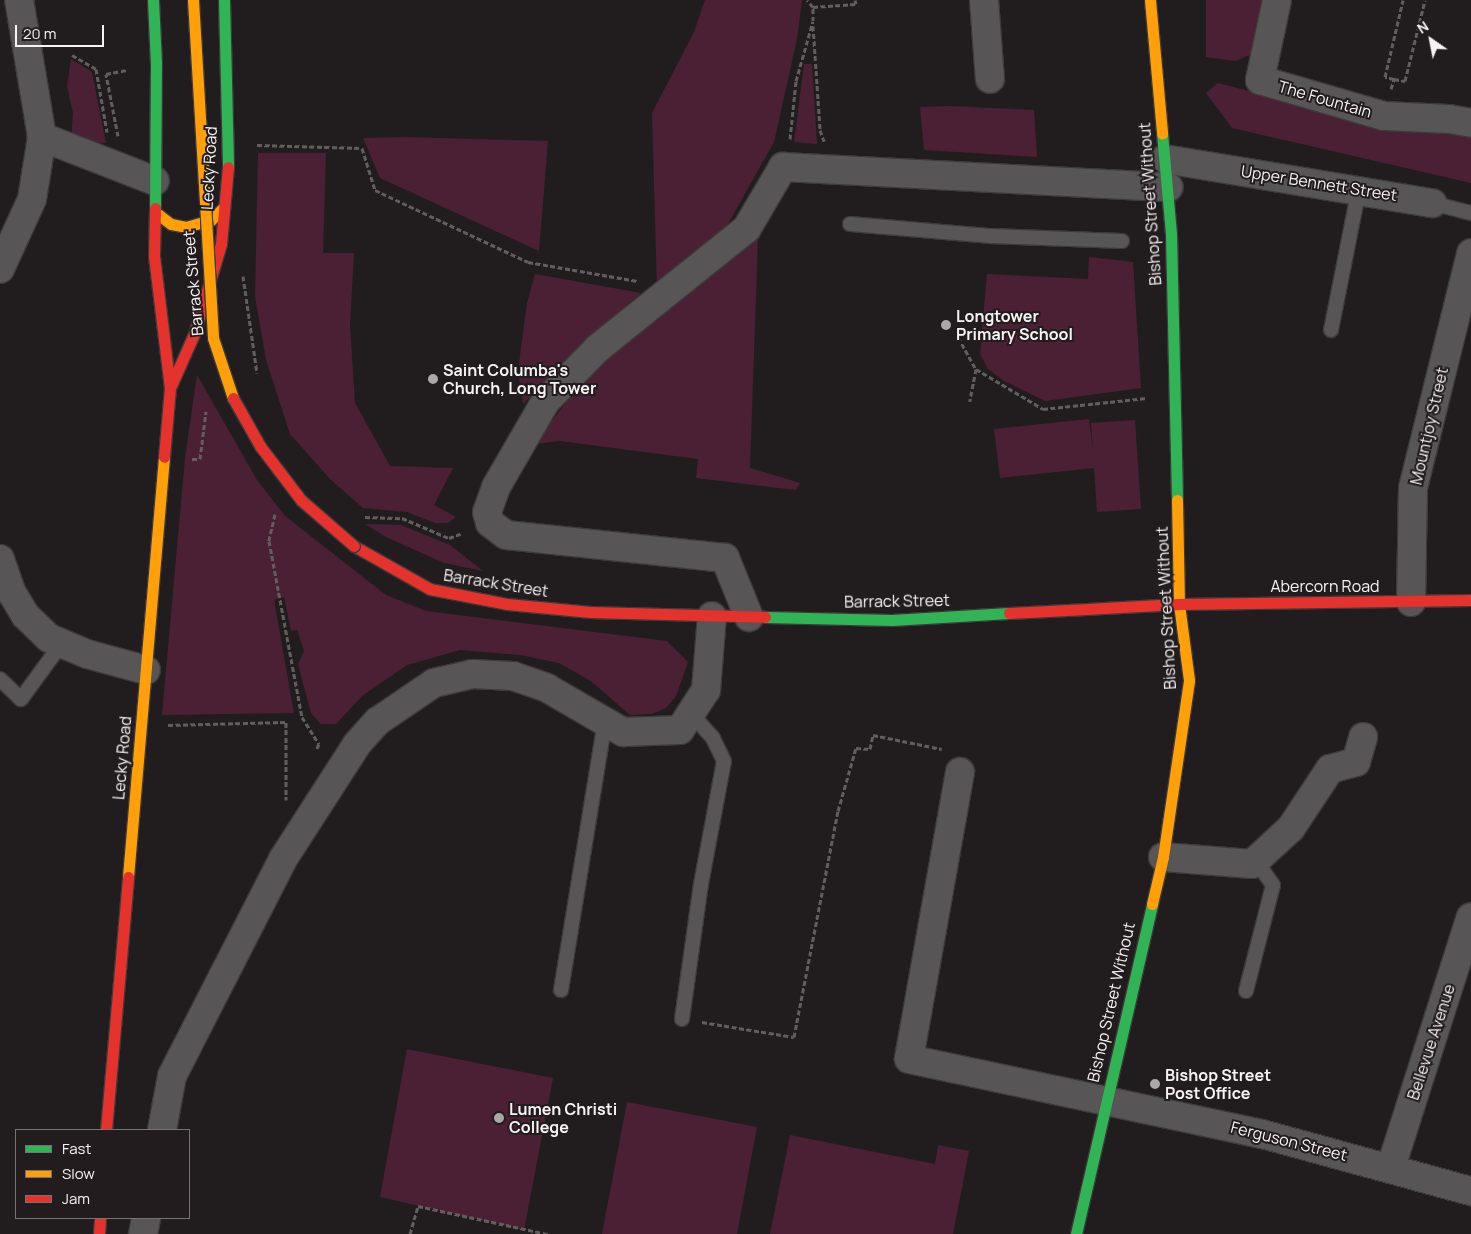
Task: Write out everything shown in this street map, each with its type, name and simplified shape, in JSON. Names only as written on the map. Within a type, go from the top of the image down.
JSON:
[{"type":"street","points":[[0,269],[32,200],[42,137],[19,0]]},
{"type":"street","name":"Lecky Road","points":[[106,1129],[170,388],[154,256],[153,0]]},
{"type":"street","name":"Barrack Street","points":[[193,0],[213,338],[231,395],[260,446],[301,500],[354,546],[430,589],[507,604],[591,612],[892,620],[1179,604]]},
{"type":"street","name":"Lecky Road","points":[[170,388],[194,334],[220,244],[229,158],[224,0]]},
{"type":"street","points":[[984,0],[990,79]]},
{"type":"street","name":"Bishop Street Without","points":[[1076,1234],[1105,1099],[1163,857],[1189,680],[1179,604],[1175,394],[1168,187],[1150,0]]},
{"type":"street","name":"The Fountain","points":[[1276,0],[1260,80],[1383,116],[1471,123]]},
{"type":"street","points":[[42,137],[155,181]]},
{"type":"street","name":"Upper Bennett Street","points":[[1165,159],[1405,196],[1432,203]]},
{"type":"street","points":[[749,617],[725,558],[506,535],[490,523],[487,512],[496,487],[546,402],[598,348],[747,228],[783,167],[1168,187]]},
{"type":"street","points":[[155,212],[171,224],[186,227],[211,220],[224,207]]},
{"type":"street","name":"Mountjoy Street","points":[[1411,602],[1413,488],[1471,252]]},
{"type":"street","points":[[0,559],[12,593],[25,615],[49,638],[88,654],[146,670]]},
{"type":"street","name":"Abercorn Road","points":[[1179,604],[1471,600]]},
{"type":"street","points":[[162,1129],[172,1076],[283,859],[357,744],[378,721],[434,682],[472,674],[513,676],[547,688],[623,732],[680,730],[692,715],[706,690],[712,616]]},
{"type":"street","points":[[1163,857],[1252,864],[1291,828],[1330,769],[1356,762],[1363,737]]},
{"type":"street","name":"Ferguson Street","points":[[960,772],[909,1059],[1105,1099],[1262,1134],[1391,1167],[1471,1191]]},
{"type":"street","name":"Bellevue Avenue","points":[[1391,1167],[1471,917]]},
{"type":"street","points":[[99,1234],[100,1219]]},
{"type":"street","points":[[144,1234],[146,1219]]},
{"type":"lane","points":[[1331,330],[1359,189]]},
{"type":"lane","name":"Upper Bennett Street","points":[[1432,203],[1471,213]]},
{"type":"lane","points":[[850,224],[991,236],[1122,241]]},
{"type":"lane","points":[[0,679],[21,699],[62,643]]},
{"type":"lane","points":[[682,1019],[701,884],[724,761],[713,738],[692,715]]},
{"type":"lane","points":[[560,990],[605,722]]},
{"type":"lane","points":[[1246,991],[1273,885],[1264,872],[1252,864]]},
{"type":"path","points":[[808,0],[813,7],[820,130],[825,144],[828,169]]},
{"type":"path","points":[[813,7],[856,4],[855,0]]},
{"type":"path","points":[[1403,0],[1385,76],[1405,81],[1425,0]]},
{"type":"path","points":[[788,167],[796,81],[813,21]]},
{"type":"path","points":[[72,55],[96,69],[108,139],[118,138],[106,74]]},
{"type":"path","points":[[1383,116],[1394,79]]},
{"type":"path","points":[[268,146],[362,148],[375,190],[528,262],[636,279]]},
{"type":"path","points":[[242,273],[257,375]]},
{"type":"path","points":[[958,337],[976,369],[1043,409],[1175,394]]},
{"type":"path","points":[[970,401],[976,369]]},
{"type":"path","points":[[283,477],[269,541],[302,717],[319,744],[315,752]]},
{"type":"path","points":[[358,516],[402,518],[449,538],[490,523]]},
{"type":"path","points":[[141,726],[286,722],[287,808],[291,800]]},
{"type":"path","points":[[682,1019],[794,1037],[838,811],[856,748],[870,750],[873,735],[963,753],[960,772]]},
{"type":"path","points":[[410,1234],[418,1206],[548,1234]]},
{"type":"shaded area","points":[[705,0],[802,0],[797,39],[774,142],[728,224],[657,290],[652,113],[694,32]]},
{"type":"shaded area","points":[[1206,0],[1264,0],[1252,54],[1235,61],[1206,57]]},
{"type":"shaded area","points":[[71,59],[92,72],[106,143],[71,141],[73,113],[67,86]]},
{"type":"shaded area","points":[[804,64],[812,64],[817,144],[794,142]]},
{"type":"shaded area","points":[[1218,83],[1385,126],[1471,132],[1471,183],[1232,128],[1206,93]]},
{"type":"shaded area","points":[[950,106],[1034,110],[1037,157],[924,150],[920,107]]},
{"type":"shaded area","points":[[405,137],[548,141],[539,251],[380,178],[363,138]]},
{"type":"shaded area","points":[[258,153],[326,153],[323,253],[354,253],[350,325],[355,403],[390,466],[453,468],[434,505],[456,517],[448,523],[435,523],[407,512],[363,508],[331,480],[290,434],[266,360],[255,296]]},
{"type":"shaded area","points":[[753,230],[758,238],[750,468],[800,483],[796,490],[696,478],[698,459],[560,441],[534,444],[600,358]]},
{"type":"shaded area","points":[[1089,257],[1133,262],[1141,388],[1045,401],[1004,381],[988,369],[980,354],[987,274],[1088,279]]},
{"type":"shaded area","points":[[535,274],[641,293],[587,339],[523,404],[518,371],[527,303]]},
{"type":"shaded area","points":[[197,375],[257,480],[285,516],[386,595],[426,611],[667,641],[688,662],[676,696],[666,708],[652,714],[630,715],[591,681],[559,663],[520,655],[460,650],[407,665],[362,696],[336,724],[321,724],[311,713],[298,664],[304,651],[297,630],[291,631],[284,597],[274,600],[294,713],[162,715],[185,458]]},
{"type":"shaded area","points":[[1089,419],[1093,451],[1091,423],[1135,420],[1141,509],[1097,512],[1094,468],[1000,478],[994,429]]},
{"type":"shaded area","points":[[365,524],[401,525],[450,545],[483,571],[444,563],[386,537]]},
{"type":"shaded area","points":[[407,1049],[553,1078],[524,1230],[380,1197]]},
{"type":"shaded area","points":[[627,1102],[757,1127],[737,1234],[602,1234]]},
{"type":"shaded area","points":[[790,1135],[935,1164],[938,1145],[969,1151],[953,1234],[770,1234]]},
{"type":"traffic: fast","points":[[153,0],[156,64],[155,208]]},
{"type":"traffic: fast","points":[[224,0],[228,167]]},
{"type":"traffic: fast","points":[[1162,133],[1171,234],[1177,500]]},
{"type":"traffic: fast","points":[[765,617],[892,620],[1009,613]]},
{"type":"traffic: fast","points":[[1076,1234],[1152,904]]},
{"type":"traffic: slow","points":[[193,0],[213,338],[233,398]]},
{"type":"traffic: slow","points":[[1150,0],[1162,133]]},
{"type":"traffic: slow","points":[[155,212],[171,224],[186,227],[211,220],[223,208]]},
{"type":"traffic: slow","points":[[128,877],[164,457]]},
{"type":"traffic: slow","points":[[1152,904],[1163,857],[1189,680],[1179,604],[1177,500]]},
{"type":"traffic: jam","points":[[170,388],[194,334],[221,244],[228,167]]},
{"type":"traffic: jam","points":[[155,208],[154,256],[170,388],[164,457]]},
{"type":"traffic: jam","points":[[233,398],[260,446],[301,500],[354,546]]},
{"type":"traffic: jam","points":[[354,546],[430,589],[507,604],[591,612],[765,617]]},
{"type":"traffic: jam","points":[[1009,613],[1179,604],[1471,600]]},
{"type":"traffic: jam","points":[[106,1129],[128,877]]},
{"type":"traffic: jam","points":[[99,1234],[100,1219]]},
{"type":"place","name":"Longtower Primary School","points":[[946,325]]},
{"type":"place","name":"Saint Columba's Church, Long Tower","points":[[433,379]]},
{"type":"place","name":"Bishop Street Post Office","points":[[1155,1084]]},
{"type":"place","name":"Lumen Christi College","points":[[499,1118]]}]
